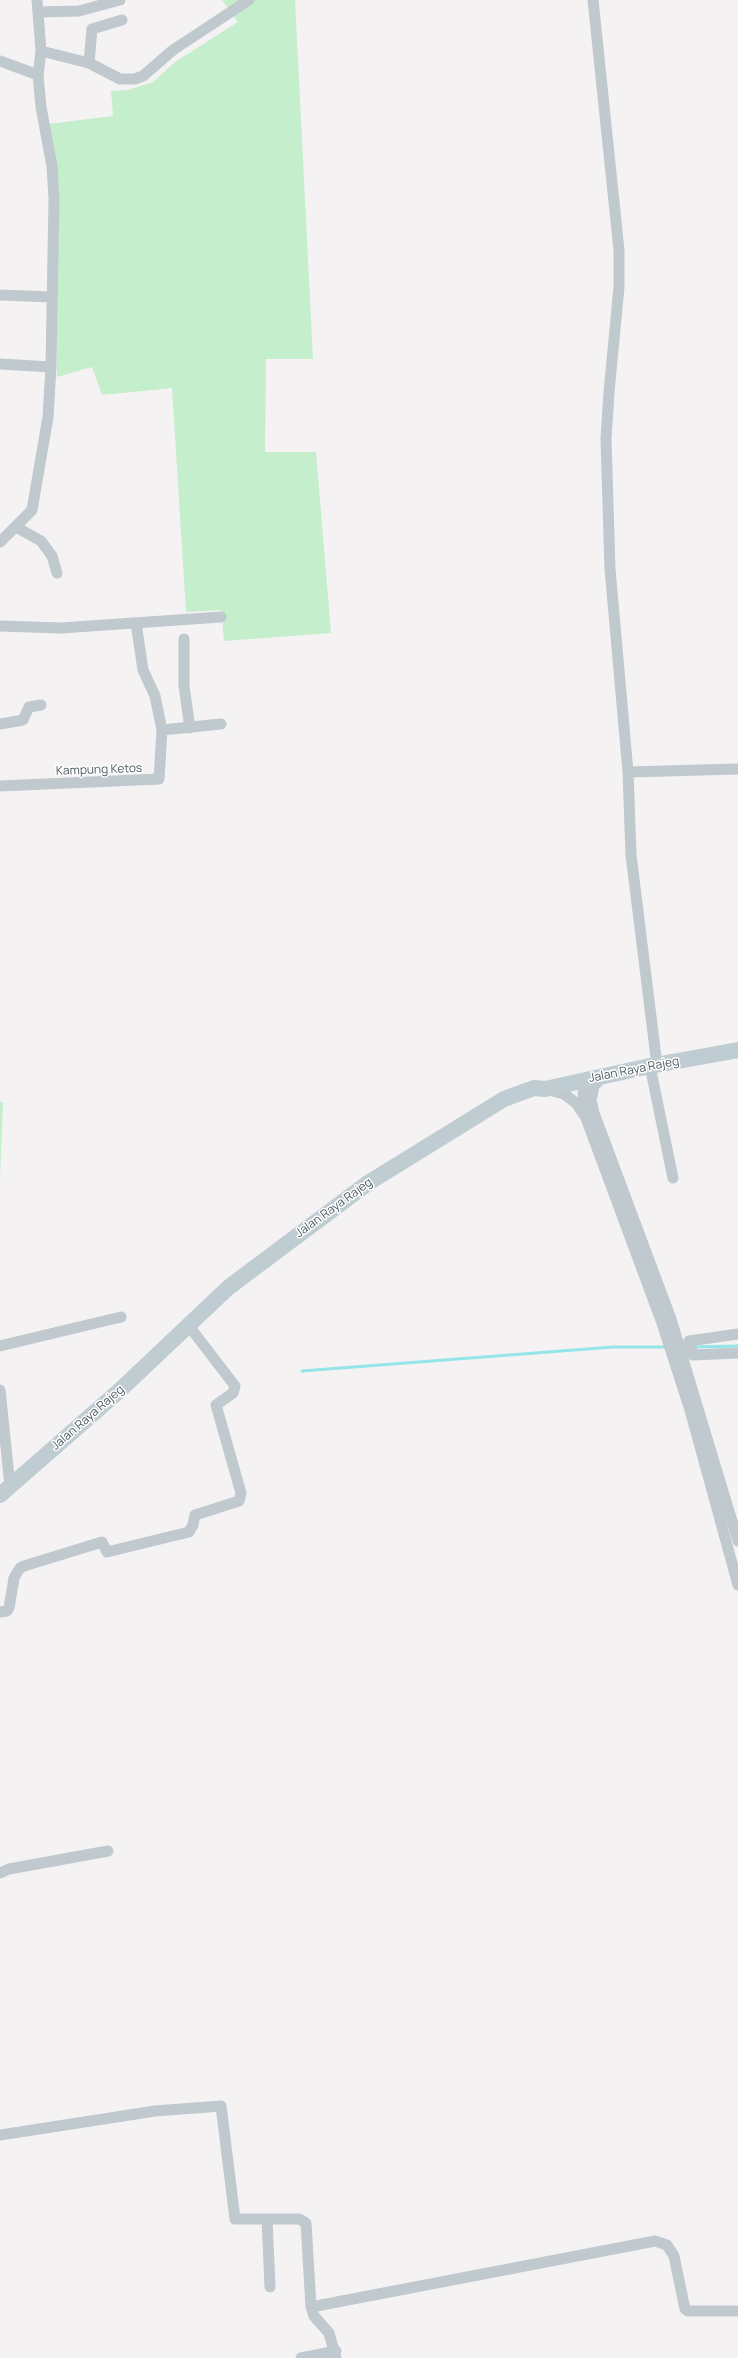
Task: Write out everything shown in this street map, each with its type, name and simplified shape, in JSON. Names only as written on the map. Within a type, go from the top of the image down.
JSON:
[{"type":"main road","name":"Jalan Raya Rajeg","points":[[5,1491],[119,1391],[229,1287],[368,1183],[504,1099],[534,1088],[545,1089],[738,1050]]},
{"type":"street","points":[[0,542],[32,510],[48,417],[51,367],[54,199],[52,166],[41,107],[38,75],[41,51],[37,0]]},
{"type":"street","points":[[38,12],[79,11],[120,0]]},
{"type":"street","points":[[41,51],[90,63],[120,79],[135,79],[143,76],[173,50],[249,0]]},
{"type":"street","points":[[593,0],[619,250],[618,301],[609,392],[606,474],[610,569],[628,772],[631,855],[653,1066],[673,1178]]},
{"type":"street","points":[[90,63],[92,29],[122,20]]},
{"type":"street","points":[[0,60],[38,75]]},
{"type":"street","points":[[0,294],[52,297]]},
{"type":"street","points":[[0,364],[51,367]]},
{"type":"street","points":[[16,527],[41,542],[52,556],[57,573]]},
{"type":"street","points":[[0,626],[61,628],[221,617]]},
{"type":"street","name":"Kampung Ketos","points":[[0,786],[157,781],[160,776],[162,730],[155,696],[144,670],[136,623]]},
{"type":"street","points":[[184,639],[184,686],[190,728]]},
{"type":"street","points":[[0,724],[23,720],[28,708],[40,705]]},
{"type":"street","points":[[162,730],[221,724]]},
{"type":"street","points":[[628,772],[738,769]]},
{"type":"street","points":[[604,1076],[594,1086],[591,1100],[594,1113],[671,1319],[738,1541]]},
{"type":"street","points":[[586,1080],[583,1093],[586,1118],[667,1338],[690,1410],[738,1585]]},
{"type":"street","points":[[545,1089],[564,1094],[576,1103],[586,1118]]},
{"type":"street","points":[[0,1346],[121,1317]]},
{"type":"street","points":[[0,1612],[8,1611],[10,1608],[14,1578],[24,1566],[102,1542],[107,1552],[189,1532],[193,1525],[195,1515],[239,1501],[242,1493],[216,1405],[234,1393],[235,1386],[188,1326]]},
{"type":"street","points":[[738,1334],[690,1340],[693,1355],[738,1353]]},
{"type":"street","points":[[0,1390],[5,1491]]},
{"type":"street","points":[[0,1873],[9,1869],[108,1851]]},
{"type":"street","points":[[0,2135],[155,2111],[221,2106],[235,2219],[299,2219],[306,2224],[311,2307],[314,2316],[329,2333],[336,2354],[301,2358]]},
{"type":"street","points":[[268,2219],[270,2287]]},
{"type":"street","points":[[311,2307],[655,2241],[667,2245],[674,2256],[685,2309],[738,2311]]},
{"type":"green space","points":[[222,0],[295,0],[313,359],[266,359],[265,452],[316,452],[331,633],[224,641],[221,610],[186,612],[172,388],[102,395],[92,367],[57,377],[56,190],[48,124],[113,116],[111,91],[128,90],[153,82],[175,62],[238,22]]},
{"type":"green space","points":[[0,1102],[3,1102],[0,1178]]},
{"type":"waterway","points":[[692,1347],[738,1346]]},
{"type":"waterway","points":[[302,1371],[613,1347],[667,1347]]}]
